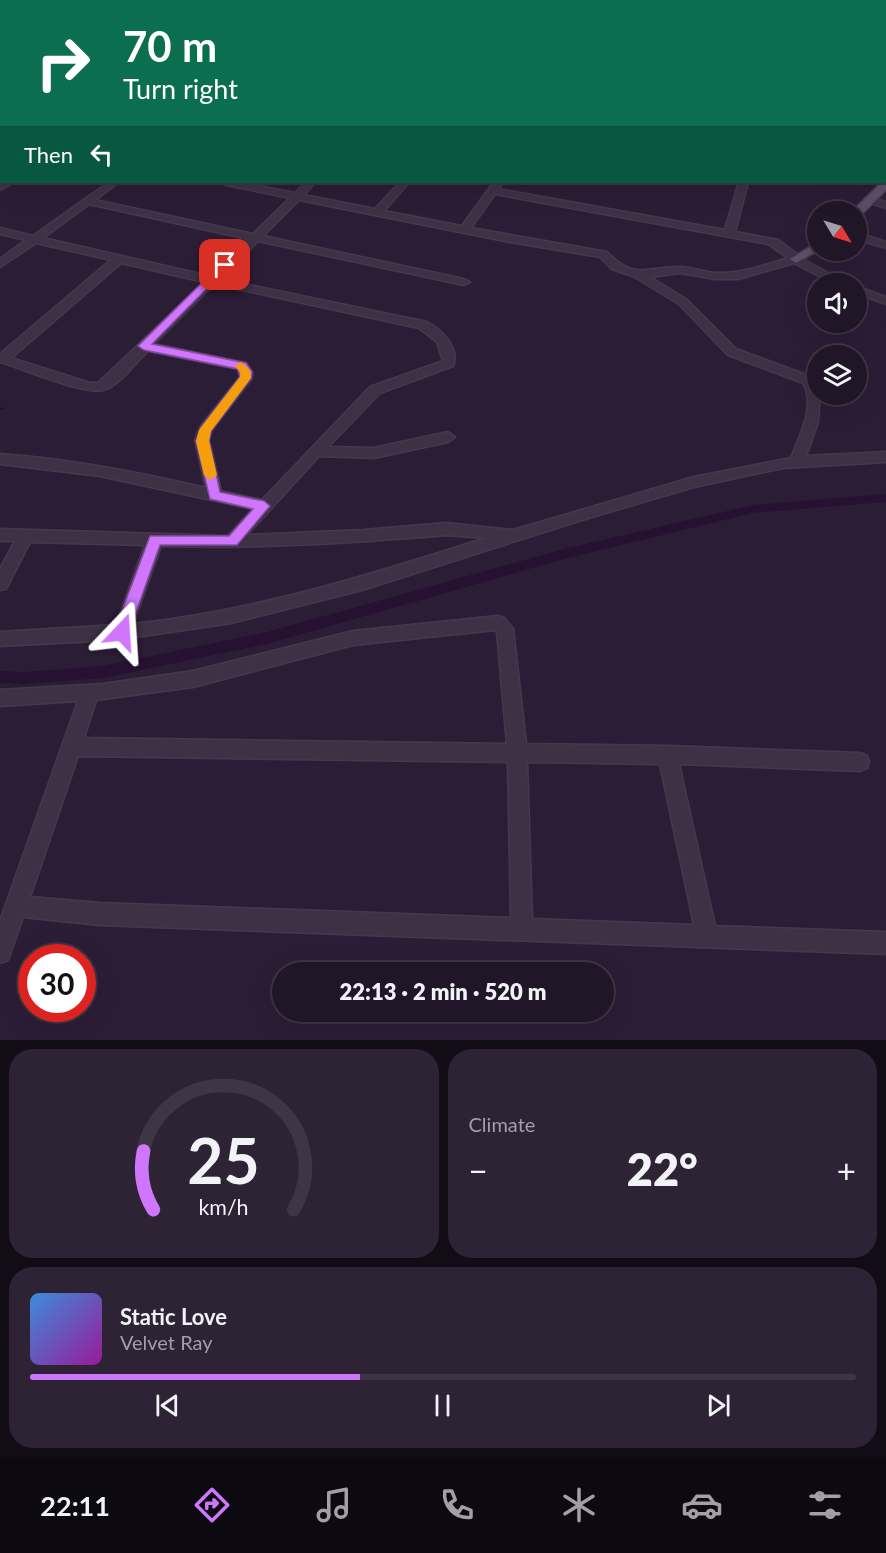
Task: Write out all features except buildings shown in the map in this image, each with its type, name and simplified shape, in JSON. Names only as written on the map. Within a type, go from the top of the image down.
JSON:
[{"type":"main road","points":[[867,203],[886,184]]},
{"type":"main road","points":[[796,259],[807,252]]},
{"type":"street","points":[[0,264],[113,183]]},
{"type":"street","points":[[231,183],[464,230],[603,254],[616,267],[639,275],[683,302],[732,352],[808,380],[814,393],[814,409],[796,464]]},
{"type":"street","points":[[1,359],[89,387],[101,387],[110,381],[310,183]]},
{"type":"street","points":[[378,212],[404,183]]},
{"type":"street","points":[[730,232],[744,183]]},
{"type":"street","points":[[464,230],[496,186],[777,243],[796,259],[823,273]]},
{"type":"street","points":[[870,200],[886,205]]},
{"type":"street","points":[[87,201],[465,282]]},
{"type":"street","points":[[0,231],[210,280],[423,325],[439,335],[449,356],[449,363],[375,390],[315,451],[232,542]]},
{"type":"street","points":[[867,239],[886,245]]},
{"type":"street","points":[[1,359],[120,258]]},
{"type":"street","points":[[639,275],[680,270],[716,276],[738,276],[796,259]]},
{"type":"street","points":[[867,294],[886,302]]},
{"type":"street","points":[[144,346],[242,366],[246,372],[246,378],[205,430],[202,441],[215,495]]},
{"type":"street","points":[[315,451],[374,453],[448,437]]},
{"type":"street","points":[[0,639],[69,638],[194,624],[306,599],[639,497],[752,468],[886,457]]},
{"type":"street","points":[[0,459],[24,460],[126,476],[264,506]]},
{"type":"street","points":[[0,535],[232,542],[364,536],[446,529],[517,535]]},
{"type":"street","points":[[0,584],[25,536]]},
{"type":"street","points":[[122,632],[155,540]]},
{"type":"street","points":[[0,698],[90,693],[194,679],[353,638],[498,623],[504,630],[517,752],[522,930]]},
{"type":"street","points":[[0,952],[90,693]]},
{"type":"street","points":[[71,747],[517,752],[860,762]]},
{"type":"street","points":[[668,755],[707,937]]},
{"type":"street","points":[[16,906],[100,914],[886,943]]},
{"type":"waterway","points":[[0,408],[4,409]]},
{"type":"waterway","points":[[0,677],[25,678],[103,672],[267,638],[564,554],[753,509],[886,498]]},
{"type":"slow traffic","points":[[210,475],[202,441],[205,430],[246,378],[246,372],[241,366]]},
{"type":"route","points":[[122,632],[155,540],[232,542],[264,506],[215,495],[202,441],[205,430],[246,378],[246,372],[242,366],[144,346],[225,265]]}]
